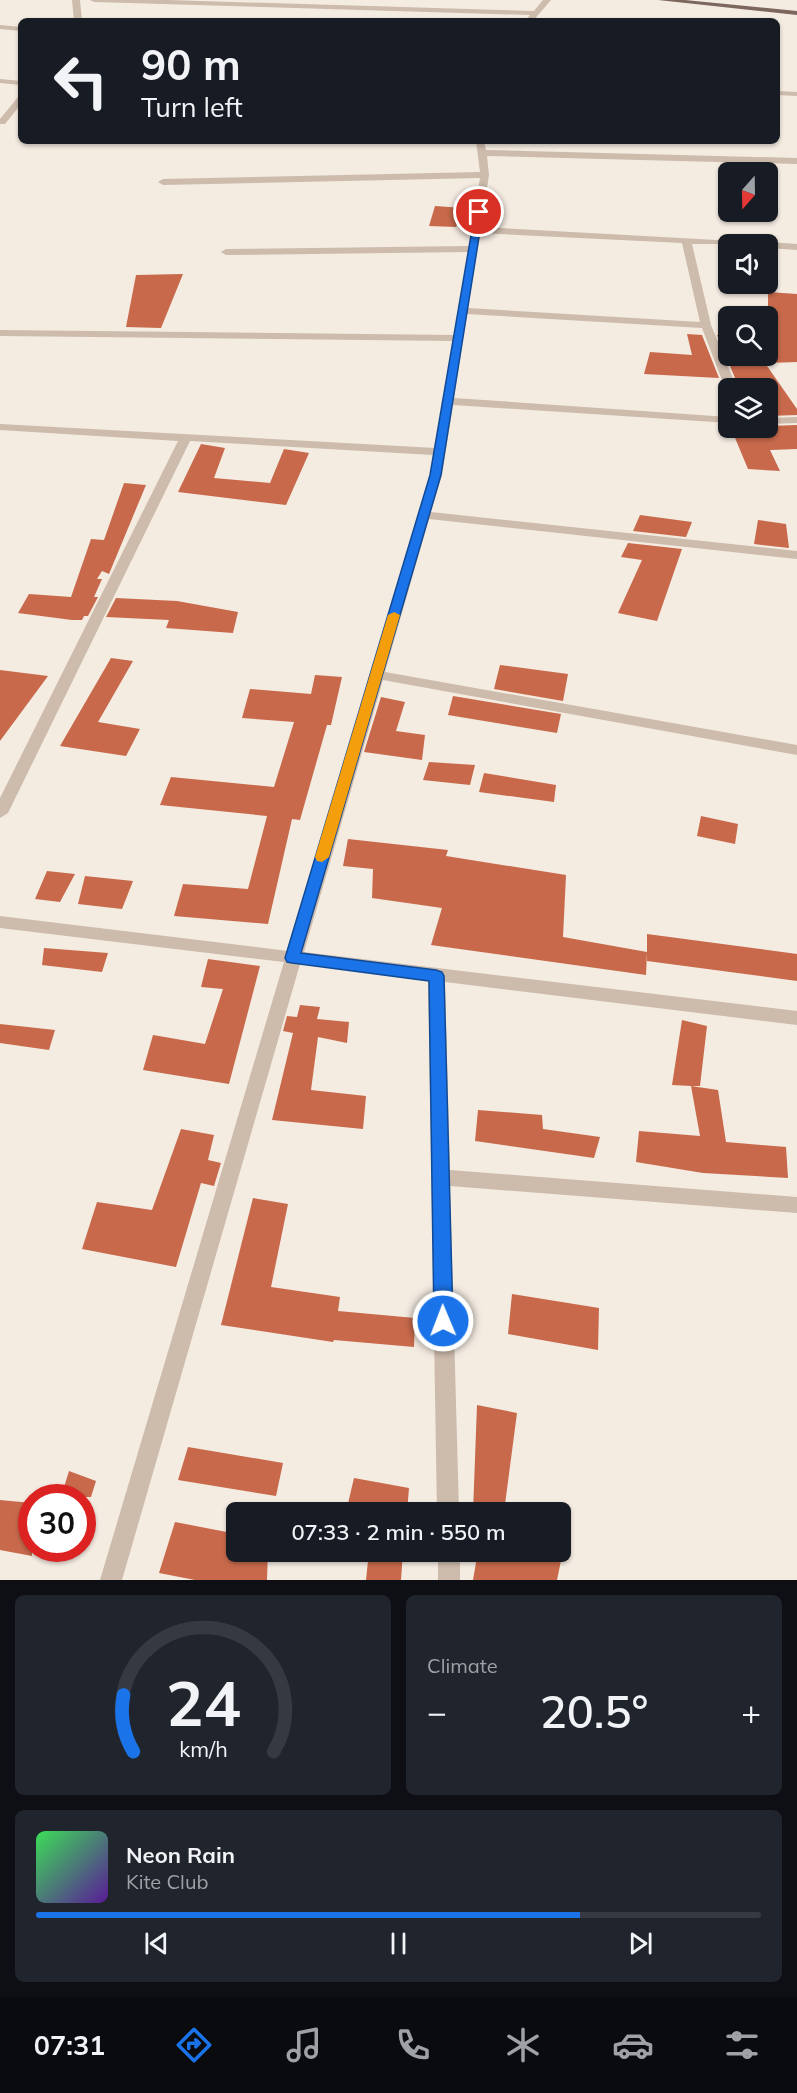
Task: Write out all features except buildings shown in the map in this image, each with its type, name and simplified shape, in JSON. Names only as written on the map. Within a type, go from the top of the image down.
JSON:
[{"type":"main road","points":[[662,0],[797,14]]},
{"type":"street","points":[[76,0],[78,18]]},
{"type":"street","points":[[94,0],[535,13]]},
{"type":"street","points":[[531,18],[547,0]]},
{"type":"street","points":[[0,27],[18,28]]},
{"type":"street","points":[[0,81],[18,83]]},
{"type":"street","points":[[780,93],[797,94]]},
{"type":"street","points":[[2,122],[18,103]]},
{"type":"street","points":[[111,1580],[292,958],[436,475],[485,175],[481,147],[797,161]]},
{"type":"street","points":[[162,182],[485,175]]},
{"type":"street","points":[[476,230],[718,243]]},
{"type":"street","points":[[686,242],[706,326],[727,378]]},
{"type":"street","points":[[778,246],[797,247]]},
{"type":"street","points":[[226,252],[473,249]]},
{"type":"street","points":[[462,311],[706,326]]},
{"type":"street","points":[[0,333],[458,338]]},
{"type":"street","points":[[448,401],[718,419]]},
{"type":"street","points":[[778,421],[797,420]]},
{"type":"street","points":[[0,427],[440,452]]},
{"type":"street","points":[[0,813],[186,436]]},
{"type":"street","points":[[424,515],[797,555]]},
{"type":"street","points":[[376,675],[797,750]]},
{"type":"street","points":[[0,922],[797,1018]]},
{"type":"street","points":[[436,976],[448,1502]]},
{"type":"street","points":[[440,1177],[797,1205]]},
{"type":"street","points":[[449,1562],[449,1580]]},
{"type":"slow traffic","points":[[322,857],[394,615]]},
{"type":"route","points":[[443,1321],[436,976],[292,958],[436,475],[479,212]]}]
